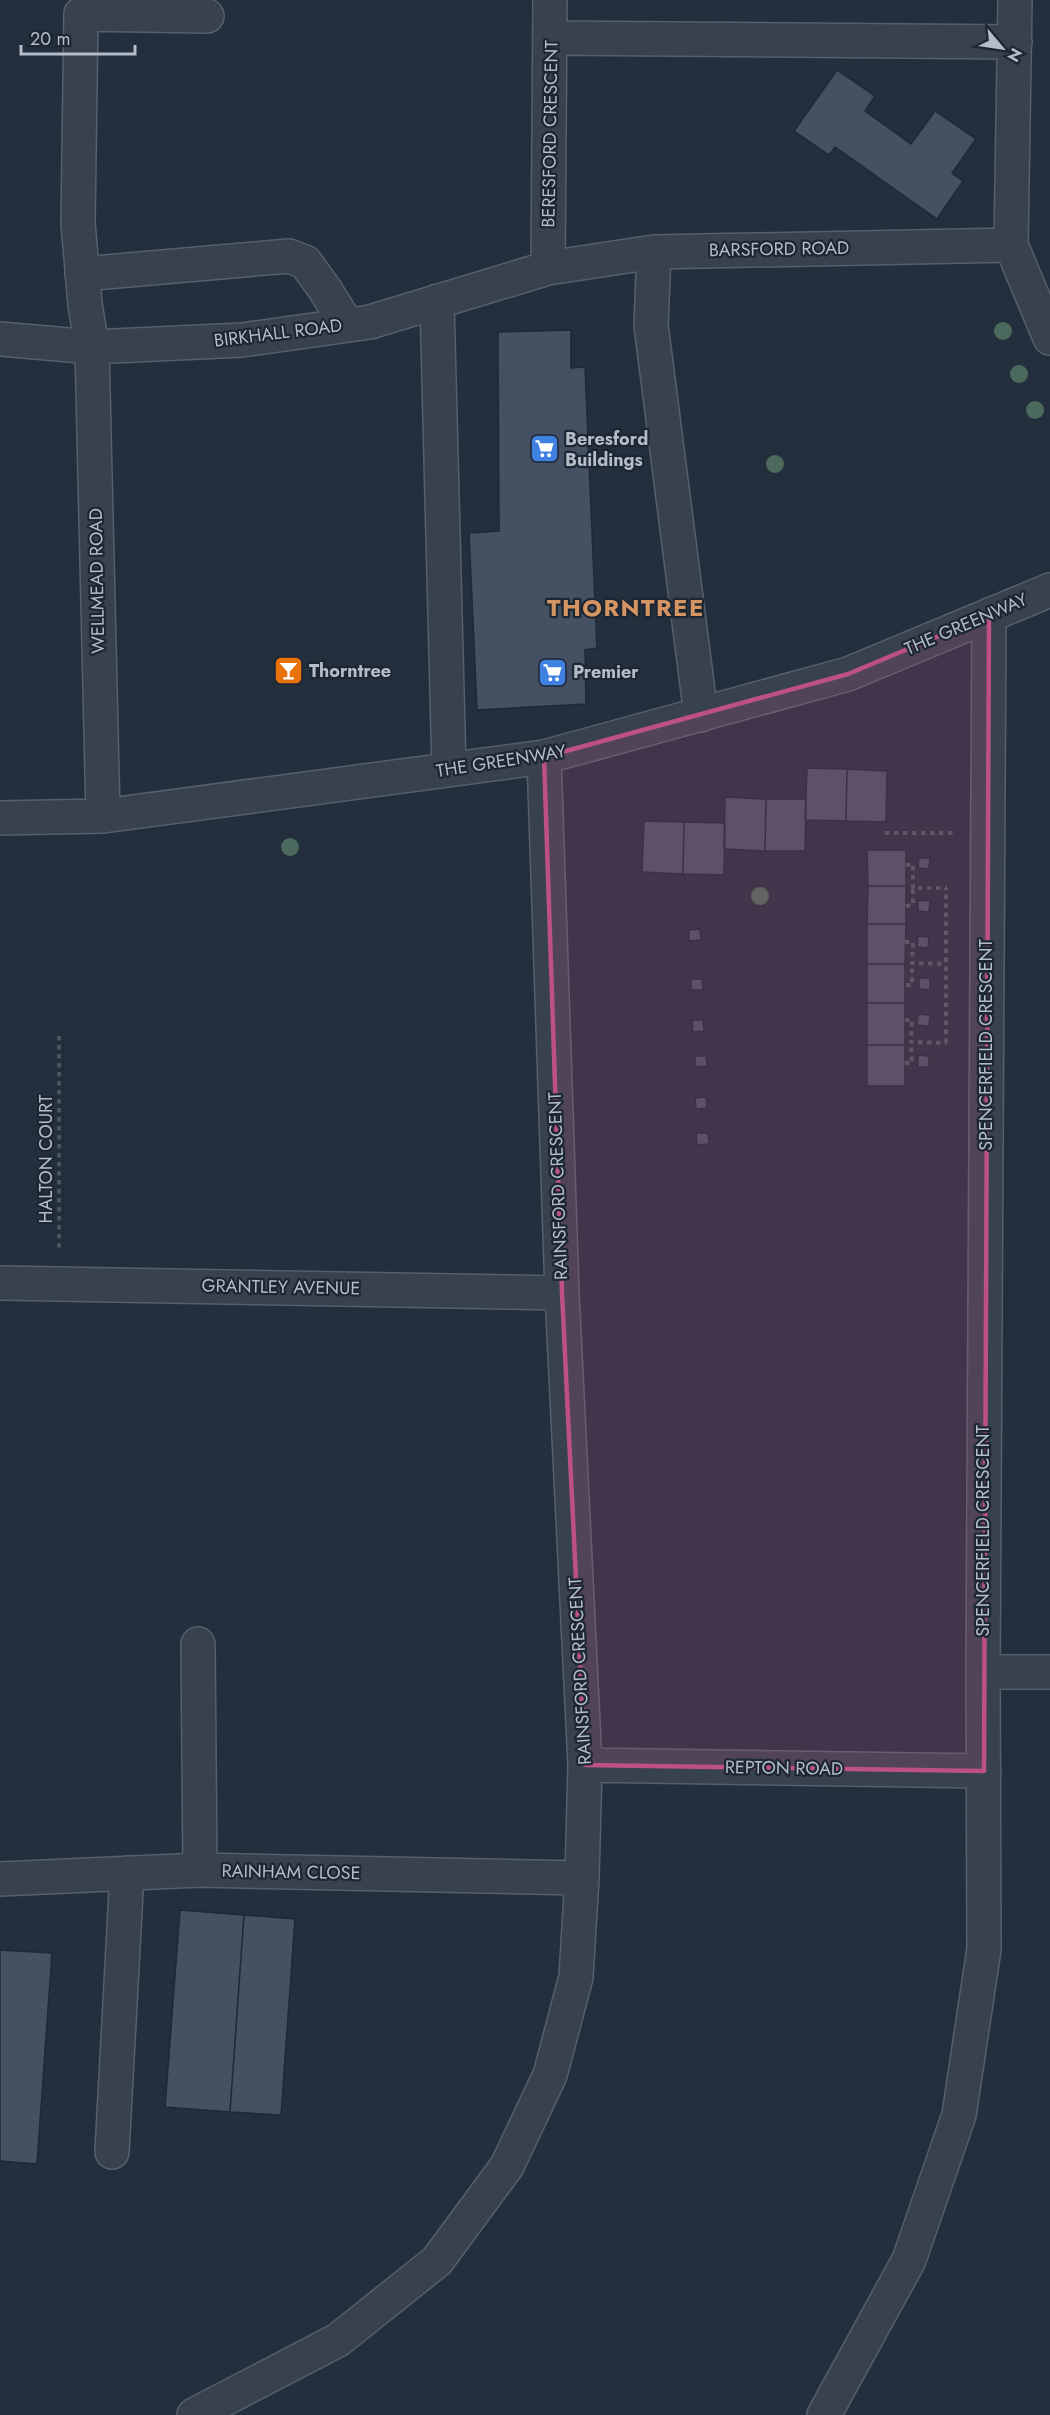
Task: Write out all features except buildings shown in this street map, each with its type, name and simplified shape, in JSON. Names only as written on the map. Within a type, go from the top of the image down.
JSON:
[{"type":"street","name":"BERESFORD CRESCENT","points":[[548,268],[550,0]]},
{"type":"street","points":[[1015,0],[1011,245],[1050,338]]},
{"type":"street","name":"WELLMEAD ROAD","points":[[103,816],[92,347],[78,223],[81,14],[207,16]]},
{"type":"street","points":[[551,38],[1015,42]]},
{"type":"street","name":"BARSFORD ROAD","points":[[548,268],[654,252],[1011,245]]},
{"type":"street","points":[[654,252],[651,325],[701,714]]},
{"type":"street","points":[[82,274],[289,256],[304,262],[324,288],[347,325]]},
{"type":"street","name":"BIRKHALL ROAD","points":[[0,339],[92,347],[242,340],[370,322],[548,268]]},
{"type":"street","points":[[437,301],[449,770]]},
{"type":"street","name":"THE GREENWAY","points":[[0,818],[103,816],[544,757],[848,674],[1050,590]]},
{"type":"street","name":"SPENCERFIELD CRESCENT","points":[[824,2415],[909,2260],[959,2115],[984,1949],[983,1672],[989,615]]},
{"type":"street","name":"RAINSFORD CRESCENT","points":[[194,2415],[338,2340],[437,2261],[507,2166],[550,2075],[576,1977],[585,1765],[562,1293],[544,757]]},
{"type":"street","name":"GRANTLEY AVENUE","points":[[0,1283],[562,1293]]},
{"type":"street","points":[[198,1644],[200,1870]]},
{"type":"street","points":[[983,1672],[1050,1671]]},
{"type":"street","name":"REPTON ROAD","points":[[585,1765],[984,1771]]},
{"type":"street","name":"RAINHAM CLOSE","points":[[0,1879],[200,1870],[582,1878]]},
{"type":"street","points":[[112,2152],[128,1874]]},
{"type":"path","points":[[885,833],[988,834]]},
{"type":"path","points":[[906,865],[913,864],[913,906],[906,906]]},
{"type":"path","points":[[911,1042],[946,1043],[946,888],[913,888]]},
{"type":"path","points":[[905,942],[913,942],[912,984],[906,985]]},
{"type":"path","points":[[912,963],[946,964]]},
{"type":"path","points":[[905,1020],[912,1020],[912,1063],[905,1063]]},
{"type":"path","name":"HALTON COURT","points":[[59,1036],[59,1283]]},
{"type":"highlighted area","points":[[989,615],[984,1771],[585,1765],[562,1293],[544,757],[848,674]]},
{"type":"place","name":"Beresford Buildings","points":[[544,449]]},
{"type":"place","name":"Thorntree","points":[[288,671]]},
{"type":"place","name":"Premier","points":[[552,672]]},
{"type":"district","name":"THORNTREE","points":[[626,608]]}]
